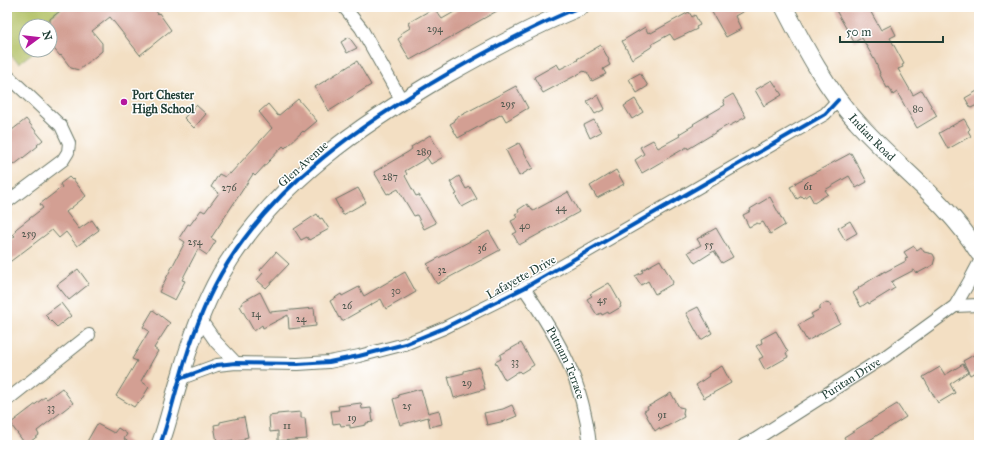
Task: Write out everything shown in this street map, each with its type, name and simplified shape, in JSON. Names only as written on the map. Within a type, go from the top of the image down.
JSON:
[{"type":"street","points":[[344,7],[361,28],[377,54],[402,101]]},
{"type":"street","name":"Glen Avenue","points":[[160,445],[200,318],[221,275],[236,250],[284,193],[318,160],[402,101],[487,51],[580,7]]},
{"type":"street","name":"Indian Road","points":[[784,7],[826,82],[838,100],[862,128],[949,212],[979,253]]},
{"type":"street","points":[[7,75],[61,126],[69,143],[68,152],[63,160],[7,202]]},
{"type":"street","name":"Lafayette Drive","points":[[180,379],[217,365],[236,362],[298,364],[329,362],[406,344],[437,331],[524,288],[825,114],[838,100]]},
{"type":"street","name":"Puritan Drive","points":[[744,445],[756,439],[886,356],[955,306],[979,263]]},
{"type":"street","name":"Putnam Terrace","points":[[524,288],[561,346],[573,372],[588,421],[590,445]]},
{"type":"street","points":[[955,306],[979,305]]},
{"type":"street","points":[[200,318],[216,342],[236,362]]},
{"type":"street","points":[[7,400],[89,335]]},
{"type":"green space","points":[[7,7],[63,7],[49,18],[18,18],[18,58],[26,58],[19,63],[7,52]]},
{"type":"building","points":[[65,7],[153,7],[171,30],[140,55],[110,17],[92,31],[102,43],[102,51],[79,70],[71,68],[61,55],[60,56],[58,54],[58,18],[51,18]]},
{"type":"building","points":[[463,7],[504,7],[410,60],[398,39],[402,36],[400,34],[410,28],[408,23],[434,8],[442,19]]},
{"type":"building","points":[[709,7],[751,7],[735,16],[741,29],[726,37]]},
{"type":"building","points":[[834,7],[868,7],[881,30],[891,25],[896,35],[890,38],[904,64],[902,65],[903,67],[898,69],[913,95],[922,90],[937,116],[917,128],[897,92],[893,95],[889,87],[887,88],[879,73],[875,61],[862,38],[854,42]]},
{"type":"building","points":[[689,12],[692,17],[695,15],[700,25],[696,27],[697,29],[674,40],[670,34],[652,44],[653,46],[632,59],[622,41],[645,27],[648,33],[651,33]]},
{"type":"building","points":[[349,37],[357,48],[347,53],[341,42]]},
{"type":"building","points":[[601,45],[610,65],[603,69],[606,74],[592,81],[587,72],[584,71],[543,93],[534,77],[557,64],[560,69],[578,60],[577,59]]},
{"type":"building","points":[[357,61],[371,85],[329,111],[315,87]]},
{"type":"building","points":[[640,73],[648,86],[637,93],[629,79]]},
{"type":"building","points":[[772,80],[782,95],[764,106],[755,90]]},
{"type":"building","points":[[516,86],[528,108],[506,121],[502,114],[458,138],[450,124],[455,121],[454,119]]},
{"type":"building","points":[[979,90],[979,104],[971,108],[965,98]]},
{"type":"building","points":[[733,94],[746,117],[729,126],[728,125],[688,149],[687,147],[642,173],[635,160],[644,154],[640,147],[653,140],[658,148],[680,136],[679,134],[694,125],[693,124],[725,105],[723,100]]},
{"type":"building","points":[[598,95],[605,109],[595,114],[587,101]]},
{"type":"building","points":[[298,99],[317,121],[304,132],[303,131],[285,148],[283,146],[255,176],[253,174],[211,238],[216,241],[207,255],[198,249],[182,280],[185,281],[175,300],[159,292],[185,242],[179,238],[188,224],[190,225],[201,210],[205,212],[219,193],[211,187],[219,174],[225,177],[228,173],[230,174],[272,128],[259,112],[268,104],[278,116]]},
{"type":"building","points":[[635,99],[643,112],[632,119],[624,106]]},
{"type":"building","points":[[196,105],[206,114],[194,128],[184,118]]},
{"type":"building","points":[[26,119],[43,140],[37,145],[38,146],[14,165],[13,163],[7,168],[7,134]]},
{"type":"building","points":[[964,119],[970,129],[968,131],[971,136],[948,149],[939,133]]},
{"type":"building","points":[[594,120],[601,132],[590,138],[584,125]]},
{"type":"building","points":[[430,135],[443,157],[431,164],[427,158],[405,171],[407,174],[405,176],[416,196],[419,195],[436,223],[424,229],[417,215],[414,216],[398,189],[387,194],[374,172],[408,152],[412,149],[411,147]]},
{"type":"building","points":[[519,143],[533,168],[519,176],[506,150]]},
{"type":"building","points":[[851,153],[867,182],[856,188],[849,176],[825,190],[828,194],[814,203],[809,194],[804,198],[802,196],[797,199],[790,187]]},
{"type":"building","points":[[616,170],[624,184],[597,198],[590,186]]},
{"type":"building","points":[[459,176],[466,189],[470,187],[477,199],[462,207],[450,182]]},
{"type":"building","points":[[69,177],[72,180],[73,179],[86,196],[66,212],[79,229],[92,220],[99,230],[77,246],[66,232],[59,238],[52,230],[7,264],[7,242],[15,236],[13,234],[16,232],[15,230],[43,208],[40,204],[62,187],[60,184]]},
{"type":"building","points":[[358,188],[366,202],[343,215],[335,200]]},
{"type":"building","points":[[568,192],[579,212],[519,245],[513,234],[517,232],[511,221],[517,218],[515,214],[519,212],[518,210],[527,204],[533,211]]},
{"type":"building","points":[[770,197],[785,225],[770,234],[763,222],[749,227],[743,215]]},
{"type":"building","points":[[317,214],[320,219],[322,218],[329,229],[309,240],[307,237],[301,240],[294,229]]},
{"type":"building","points":[[850,221],[857,233],[845,240],[838,228]]},
{"type":"building","points":[[716,228],[733,257],[722,263],[714,251],[695,263],[688,252],[701,245],[697,239]]},
{"type":"building","points":[[489,231],[500,250],[437,284],[428,268],[430,267],[427,264]]},
{"type":"building","points":[[914,246],[917,250],[921,247],[924,252],[933,254],[935,258],[933,265],[918,273],[914,270],[891,282],[895,288],[869,304],[868,302],[861,307],[853,293],[859,289],[858,288],[885,271],[906,261],[905,259],[908,258],[904,252]]},
{"type":"building","points":[[276,252],[289,264],[266,288],[257,280],[263,273],[260,270]]},
{"type":"building","points":[[660,260],[673,282],[655,294],[648,281],[641,285],[635,276],[643,272],[642,270]]},
{"type":"building","points":[[78,269],[89,284],[69,300],[57,285]]},
{"type":"building","points":[[405,272],[416,292],[386,309],[381,299],[342,321],[340,317],[339,318],[330,301],[341,294],[342,296],[359,287],[364,296]]},
{"type":"building","points":[[609,283],[621,304],[621,307],[609,314],[608,312],[602,315],[601,313],[597,315],[587,299],[592,296],[590,294]]},
{"type":"building","points":[[260,292],[270,312],[314,308],[316,326],[289,329],[288,315],[263,328],[262,325],[254,331],[240,306],[243,304],[242,302]]},
{"type":"building","points":[[61,303],[71,316],[57,327],[45,315]]},
{"type":"building","points":[[825,303],[830,304],[840,323],[807,341],[798,325],[813,317],[811,314],[820,309],[820,306]]},
{"type":"building","points":[[698,307],[712,333],[701,340],[686,313]]},
{"type":"building","points":[[153,310],[170,323],[154,348],[158,351],[141,381],[149,387],[140,402],[134,407],[116,396],[137,361],[132,359],[149,331],[143,327]]},
{"type":"building","points":[[776,331],[788,352],[786,353],[788,357],[765,370],[759,359],[763,357],[756,346],[762,343],[761,339]]},
{"type":"building","points":[[521,343],[534,365],[521,373],[519,371],[505,380],[495,362],[501,359],[500,355]]},
{"type":"building","points":[[979,352],[979,370],[970,375],[963,361]]},
{"type":"building","points":[[963,364],[968,372],[950,384],[955,393],[938,403],[923,377],[940,367],[945,375]]},
{"type":"building","points":[[722,366],[731,383],[704,398],[696,385],[709,376],[708,374]]},
{"type":"building","points":[[479,367],[485,389],[454,398],[448,377]]},
{"type":"building","points":[[62,388],[73,403],[37,431],[39,435],[26,445],[11,423],[45,397],[47,399]]},
{"type":"building","points":[[421,389],[428,413],[439,410],[442,424],[430,427],[428,417],[400,425],[393,399],[399,397],[398,395]]},
{"type":"building","points":[[671,393],[679,407],[684,408],[684,417],[660,430],[659,428],[655,431],[644,411],[648,409],[647,407]]},
{"type":"building","points":[[361,403],[362,409],[371,408],[373,422],[350,428],[350,425],[341,426],[340,423],[333,424],[331,411],[339,410],[338,406]]},
{"type":"building","points":[[897,404],[906,417],[862,445],[848,445],[844,437]]},
{"type":"building","points":[[512,405],[517,416],[505,421],[487,425],[484,413],[503,409]]},
{"type":"building","points":[[301,412],[301,418],[305,418],[307,439],[278,441],[278,431],[270,432],[269,416]]},
{"type":"building","points":[[244,417],[248,437],[244,438],[245,440],[217,442],[214,425],[220,424],[220,422]]},
{"type":"building","points":[[97,424],[114,433],[118,428],[127,434],[124,439],[133,445],[85,445]]},
{"type":"cycle path","points":[[160,445],[188,351],[208,299],[221,274],[242,242],[266,212],[293,184],[322,159],[352,135],[384,113],[449,73],[497,46],[530,29],[580,7]]},
{"type":"cycle path","points":[[179,379],[217,365],[236,363],[298,364],[329,362],[405,344],[444,328],[524,288],[825,114],[838,100]]},
{"type":"place","name":"Port Chester High School","points":[[124,102]]}]
